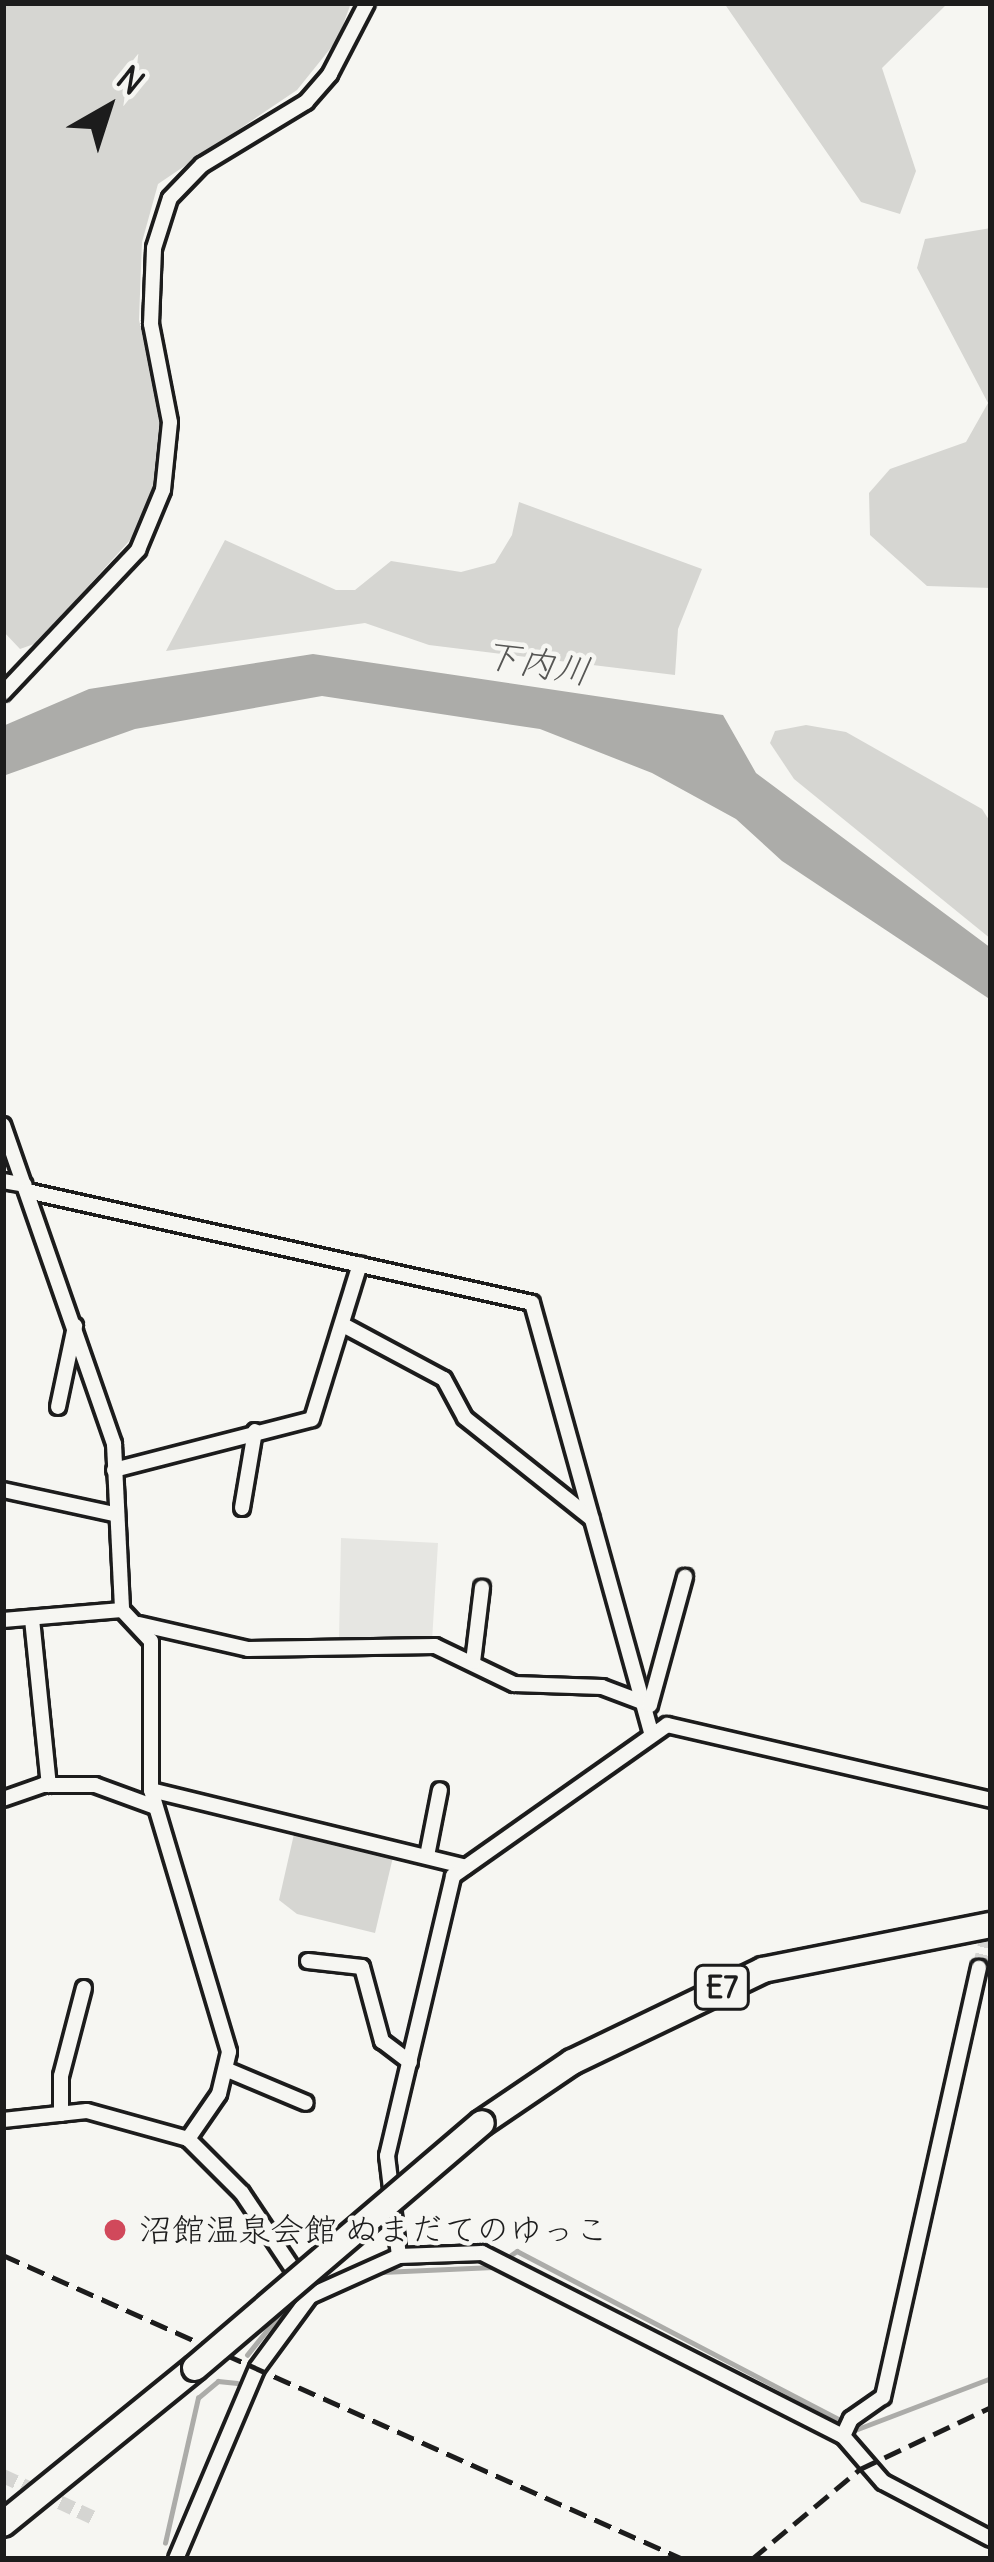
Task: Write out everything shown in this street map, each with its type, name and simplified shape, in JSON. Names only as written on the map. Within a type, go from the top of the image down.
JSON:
[{"type":"highway","name":"E7","points":[[3,2524],[482,2123],[572,2062],[763,1970],[991,1925]]},
{"type":"street","points":[[3,693],[137,550],[163,490],[170,422],[151,324],[154,248],[170,198],[202,165],[306,102],[367,3]]},
{"type":"street","points":[[3,1125],[114,1444],[122,1610]]},
{"type":"street","points":[[3,1181],[532,1303],[650,1705],[651,1732]]},
{"type":"street","points":[[114,1470],[312,1418],[345,1326],[360,1264]]},
{"type":"street","points":[[58,1407],[75,1326]]},
{"type":"street","points":[[345,1326],[444,1379],[465,1418],[592,1519]]},
{"type":"street","points":[[242,1508],[255,1431]]},
{"type":"street","points":[[3,1490],[114,1514]]},
{"type":"street","points":[[650,1705],[685,1576]]},
{"type":"street","points":[[473,1662],[482,1588]]},
{"type":"street","points":[[3,1620],[122,1610],[139,1624],[154,1657],[146,1728],[151,1790],[230,2071],[188,2139]]},
{"type":"street","points":[[32,1619],[49,1785]]},
{"type":"street","points":[[139,1624],[248,1649],[435,1646],[514,1684],[602,1687],[650,1705]]},
{"type":"street","points":[[399,2256],[388,2156],[453,1876],[667,1725],[991,1800]]},
{"type":"street","points":[[3,1799],[49,1785],[95,1785],[155,1808]]},
{"type":"street","points":[[151,1790],[466,1867]]},
{"type":"street","points":[[427,1856],[440,1790]]},
{"type":"street","points":[[308,1961],[362,1967],[382,2041],[410,2062]]},
{"type":"street","points":[[843,2436],[851,2419],[883,2397],[984,1993],[979,1968]]},
{"type":"street","points":[[61,2114],[61,2076],[84,1988]]},
{"type":"street","points":[[230,2071],[306,2103]]},
{"type":"street","points":[[3,2120],[121,2114],[188,2139],[242,2193],[310,2296]]},
{"type":"street","points":[[178,2558],[257,2368],[310,2296],[399,2256],[500,2259],[843,2436],[883,2482],[991,2539]]},
{"type":"shaded area","points":[[3,3],[351,3],[338,39],[297,90],[158,184],[142,242],[139,320],[160,413],[161,472],[140,529],[37,643],[20,649],[3,631]]},
{"type":"shaded area","points":[[724,3],[948,3],[882,68],[916,171],[900,214],[861,202]]},
{"type":"shaded area","points":[[991,228],[991,588],[927,586],[870,535],[869,493],[890,469],[966,442],[988,403],[917,268],[925,239]]},
{"type":"shaded area","points":[[519,502],[702,569],[678,629],[675,675],[429,645],[365,623],[166,651],[225,540],[336,590],[355,590],[391,561],[461,572],[495,563],[512,535]]},
{"type":"shaded area","points":[[313,654],[723,715],[756,773],[991,948],[991,1000],[782,861],[736,819],[652,773],[540,729],[322,696],[135,729],[3,776],[3,726],[89,689]]},
{"type":"shaded area","points":[[806,725],[846,732],[982,809],[991,823],[991,939],[794,779],[770,743],[775,731]]},
{"type":"shaded area","points":[[341,1538],[438,1543],[432,1641],[359,1647],[357,1640],[339,1640]]},
{"type":"shaded area","points":[[294,1834],[393,1857],[375,1933],[297,1914],[279,1900]]},
{"type":"waterway","points":[[511,2255],[517,2251],[840,2420]]},
{"type":"waterway","points":[[382,2272],[493,2267]]},
{"type":"waterway","points":[[247,2355],[279,2315]]},
{"type":"waterway","points":[[855,2430],[991,2378]]},
{"type":"waterway","points":[[165,2543],[198,2398],[218,2381],[237,2383]]},
{"type":"tunnel","points":[[979,1968],[990,1925]]},
{"type":"tunnel","points":[[3,2476],[96,2519]]},
{"type":"railway","points":[[3,2255],[683,2559]]},
{"type":"railway","points":[[752,2559],[860,2469],[991,2407]]},
{"type":"place","name":"沼館温泉会館 ぬまだてのゆっこ","points":[[115,2230]]},
{"type":"water label","name":"下内川","points":[[537,663]]}]
